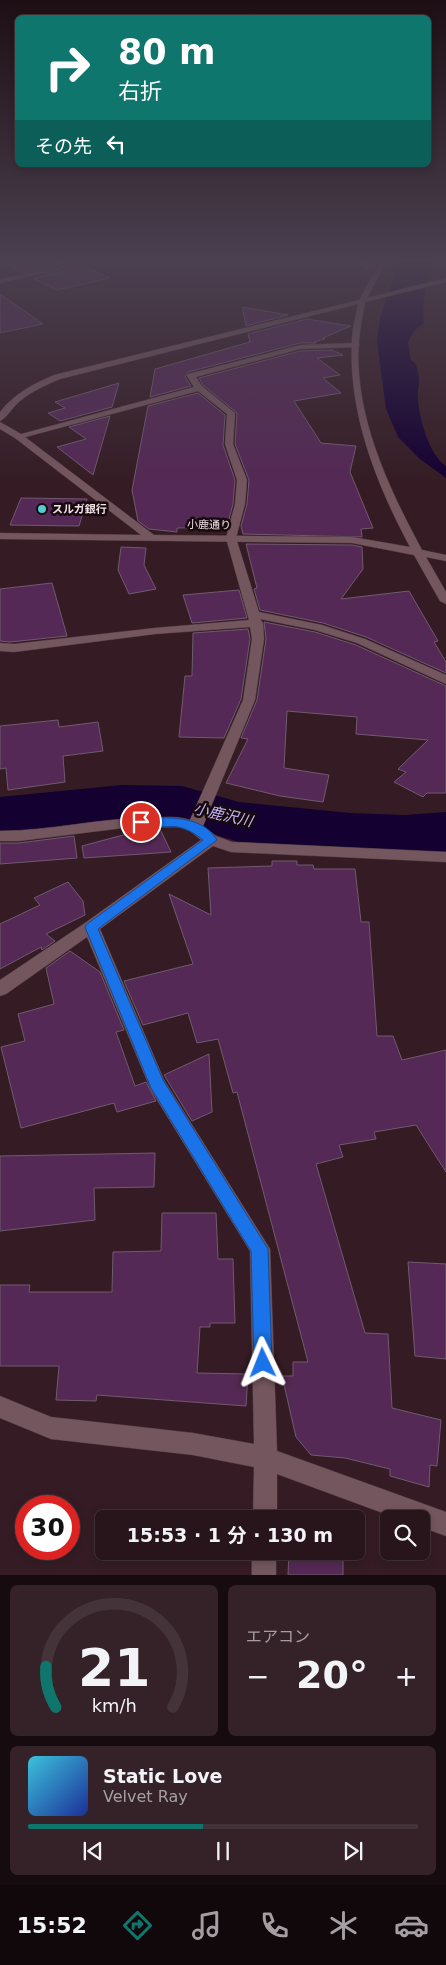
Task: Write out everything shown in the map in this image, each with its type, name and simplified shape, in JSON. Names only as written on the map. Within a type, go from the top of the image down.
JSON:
[{"type":"street","points":[[0,418],[16,398],[26,390],[57,377],[226,334]]},
{"type":"street","points":[[358,334],[356,344],[360,406],[369,442],[384,483],[417,552],[446,601]]},
{"type":"street","points":[[195,827],[249,700],[258,639],[255,618],[230,538],[240,504],[242,480],[229,444],[231,413],[199,388],[191,376],[300,348],[356,344]]},
{"type":"street","points":[[18,436],[199,388]]},
{"type":"street","points":[[0,425],[18,436],[151,537]]},
{"type":"street","name":"小鹿通り","points":[[0,536],[352,540],[446,558]]},
{"type":"street","points":[[0,648],[14,648],[255,618],[318,627],[361,641],[446,680]]},
{"type":"street","points":[[0,836],[159,821],[180,822],[195,827],[211,840],[230,847],[446,857]]},
{"type":"street","points":[[0,989],[91,927],[211,840]]},
{"type":"street","points":[[91,927],[157,1084],[260,1249],[266,1458],[265,1510]]},
{"type":"street","points":[[0,1406],[51,1428],[194,1444],[266,1458],[446,1524]]},
{"type":"street","points":[[264,1560],[264,1575]]},
{"type":"shaded area","points":[[378,334],[412,334],[408,342],[411,360],[416,364],[418,374],[419,407],[423,426],[435,454],[446,466],[446,478],[420,459],[398,437],[386,409],[377,342]]},
{"type":"building","points":[[248,334],[331,334],[323,338],[325,339],[314,342],[316,343],[300,343],[188,372],[185,377],[191,386],[150,397],[155,369],[250,342]]},
{"type":"building","points":[[332,350],[343,355],[317,358],[340,375],[323,378],[341,393],[294,401],[321,443],[356,446],[350,472],[373,528],[361,529],[362,537],[243,534],[241,526],[247,504],[249,480],[235,444],[237,413],[203,385],[199,378],[300,351]]},
{"type":"building","points":[[119,383],[112,407],[60,421],[48,413],[65,408],[55,402]]},
{"type":"building","points":[[198,393],[225,415],[223,445],[235,480],[233,504],[227,527],[177,528],[177,532],[149,529],[138,521],[132,490],[148,406]]},
{"type":"building","points":[[110,416],[93,475],[57,447],[86,439],[69,427]]},
{"type":"building","points":[[21,498],[87,499],[79,526],[10,525]]},
{"type":"building","points":[[246,544],[352,545],[362,547],[363,569],[341,599],[409,591],[438,641],[434,642],[446,662],[446,673],[366,637],[323,623],[260,610],[254,589],[257,588]]},
{"type":"building","points":[[121,547],[146,548],[144,565],[156,589],[129,594],[118,570]]},
{"type":"building","points":[[52,583],[67,636],[10,642],[0,641],[0,589]]},
{"type":"building","points":[[239,590],[247,618],[192,623],[183,595]]},
{"type":"building","points":[[264,622],[315,632],[356,645],[446,686],[446,793],[427,793],[423,797],[394,782],[406,772],[398,769],[428,740],[356,734],[357,717],[287,711],[284,768],[329,775],[323,802],[280,796],[226,783],[248,739],[241,738],[257,700],[266,639]]},
{"type":"building","points":[[248,629],[250,639],[241,699],[224,738],[179,737],[185,676],[192,676],[193,633]]},
{"type":"building","points":[[58,720],[59,727],[98,722],[103,751],[63,756],[65,782],[8,790],[6,768],[0,769],[0,726]]},
{"type":"building","points":[[160,829],[171,852],[84,858],[82,846],[142,830]]},
{"type":"building","points":[[74,836],[77,858],[0,864],[0,843],[19,843]]},
{"type":"building","points":[[272,861],[297,861],[297,865],[313,865],[314,869],[355,869],[361,922],[369,922],[377,1036],[393,1036],[402,1060],[446,1050],[446,1172],[416,1125],[374,1132],[376,1139],[339,1145],[343,1157],[316,1164],[365,1333],[388,1334],[392,1408],[441,1420],[437,1466],[430,1465],[429,1487],[390,1476],[390,1469],[345,1458],[311,1455],[296,1437],[282,1376],[293,1376],[293,1362],[308,1362],[237,1092],[233,1093],[218,1039],[197,1043],[188,1013],[143,1025],[124,981],[193,964],[169,894],[211,915],[208,868],[272,866]]},
{"type":"building","points":[[68,882],[83,901],[85,915],[46,934],[55,941],[42,950],[41,947],[0,969],[0,924],[40,905],[34,898]]},
{"type":"building","points":[[70,951],[100,972],[124,1030],[116,1032],[135,1086],[146,1082],[156,1101],[117,1112],[114,1103],[21,1128],[1,1047],[25,1041],[18,1014],[54,1004],[46,968]]},
{"type":"building","points":[[209,1054],[212,1112],[192,1121],[164,1075]]},
{"type":"building","points":[[155,1153],[154,1187],[94,1188],[95,1220],[0,1231],[0,1156]]},
{"type":"building","points":[[162,1213],[216,1213],[218,1259],[233,1259],[235,1323],[210,1323],[210,1327],[200,1327],[197,1373],[248,1374],[246,1406],[97,1395],[96,1401],[56,1400],[59,1366],[0,1366],[0,1285],[30,1285],[29,1292],[112,1292],[113,1252],[161,1251]]},
{"type":"building","points":[[408,1262],[446,1264],[446,1359],[415,1356]]},
{"type":"building","points":[[289,1560],[343,1560],[343,1575],[288,1575]]},
{"type":"waterway","name":"小鹿沢川","points":[[0,817],[122,804],[182,805],[239,822],[350,834],[405,836],[446,833]]},
{"type":"place","name":"スルガ銀行","points":[[42,509]]},
{"type":"route","points":[[141,822],[180,822],[195,827],[211,840],[91,927],[157,1084],[260,1249],[263,1363]]}]
